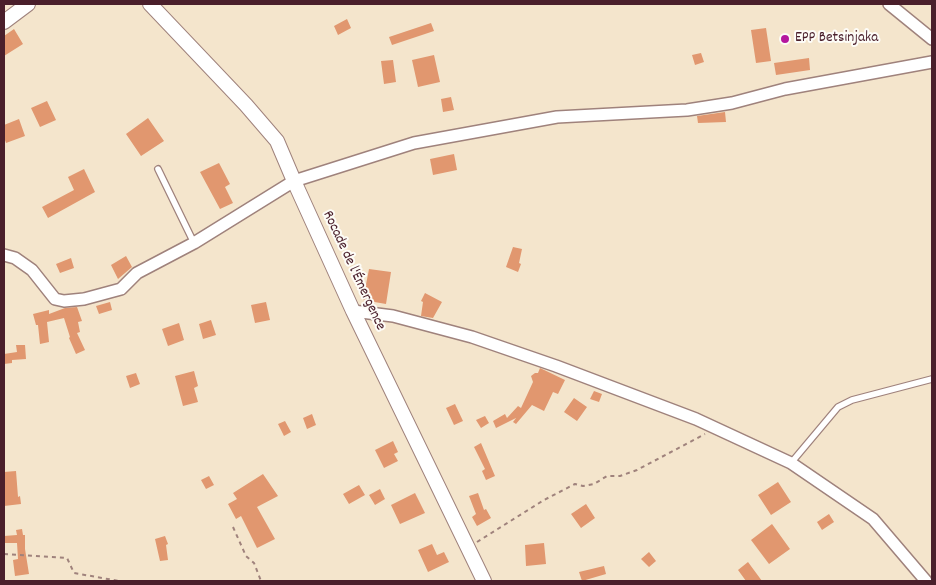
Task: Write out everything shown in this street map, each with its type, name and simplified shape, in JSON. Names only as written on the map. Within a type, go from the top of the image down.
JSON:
[{"type":"street","points":[[4,22],[28,4]]},
{"type":"street","name":"Rocade de l'Émergence","points":[[150,4],[246,105],[277,141],[354,311],[484,581]]},
{"type":"street","points":[[890,4],[932,39]]},
{"type":"street","points":[[4,255],[15,258],[32,270],[55,300],[84,299],[122,288],[137,273],[194,243],[294,181],[414,143],[557,117],[687,110],[732,103],[785,90],[932,62]]},
{"type":"street","points":[[354,311],[393,316],[472,337],[556,366],[696,419],[791,463],[873,519],[926,581]]},
{"type":"lane","points":[[158,169],[194,243]]},
{"type":"lane","points":[[791,463],[838,407],[852,400],[932,379]]},
{"type":"path","points":[[468,548],[544,500],[575,484],[583,486],[594,484],[607,476],[620,476],[637,470],[716,428]]},
{"type":"path","points":[[234,527],[246,556],[254,563],[261,581]]},
{"type":"path","points":[[4,554],[68,558],[74,573],[119,581]]},
{"type":"building","points":[[347,19],[351,28],[338,35],[334,26]]},
{"type":"building","points":[[431,23],[434,31],[392,45],[389,37]]},
{"type":"building","points":[[766,28],[771,61],[756,63],[751,30]]},
{"type":"building","points":[[14,29],[23,44],[4,56],[4,36]]},
{"type":"building","points":[[701,53],[704,62],[695,65],[692,55]]},
{"type":"building","points":[[434,55],[440,82],[418,87],[412,60]]},
{"type":"building","points":[[809,58],[810,70],[776,75],[774,63]]},
{"type":"building","points":[[393,60],[396,82],[384,84],[381,61]]},
{"type":"building","points":[[451,97],[454,110],[443,112],[441,99]]},
{"type":"building","points":[[47,101],[56,120],[40,127],[31,108]]},
{"type":"building","points":[[725,112],[726,122],[698,123],[697,116]]},
{"type":"building","points":[[148,118],[164,141],[141,156],[126,134]]},
{"type":"building","points":[[19,119],[25,136],[6,143],[4,125]]},
{"type":"building","points":[[454,154],[457,170],[433,175],[430,159]]},
{"type":"building","points":[[219,163],[230,184],[225,187],[233,203],[220,209],[200,172]]},
{"type":"building","points":[[84,169],[95,192],[48,218],[42,207],[74,190],[68,177]]},
{"type":"building","points":[[513,247],[522,249],[519,263],[521,264],[518,272],[506,267]]},
{"type":"building","points":[[126,256],[132,267],[118,279],[111,265]]},
{"type":"building","points":[[71,258],[74,268],[60,273],[56,264]]},
{"type":"building","points":[[369,269],[391,272],[386,304],[363,300]]},
{"type":"building","points":[[425,293],[442,302],[433,318],[421,316],[423,302],[421,301]]},
{"type":"building","points":[[110,302],[112,310],[99,314],[96,306]]},
{"type":"building","points":[[266,302],[270,320],[255,323],[251,305]]},
{"type":"building","points":[[77,307],[82,321],[78,322],[80,332],[77,333],[85,350],[76,354],[69,338],[64,318],[47,322],[49,342],[40,344],[38,325],[36,325],[33,314],[49,310],[49,314],[65,308]]},
{"type":"building","points":[[211,320],[216,335],[203,339],[199,324]]},
{"type":"building","points":[[179,323],[184,340],[168,346],[162,329]]},
{"type":"building","points":[[16,345],[25,345],[26,359],[12,360],[12,363],[4,364],[4,354],[17,352]]},
{"type":"building","points":[[540,368],[565,380],[558,394],[553,392],[544,411],[532,405],[516,424],[513,422],[516,418],[496,428],[493,421],[505,414],[507,418],[518,406],[521,408],[533,382],[531,376],[538,373]]},
{"type":"building","points":[[194,371],[198,386],[194,388],[198,402],[183,406],[175,376]]},
{"type":"building","points":[[136,373],[140,384],[130,388],[126,376]]},
{"type":"building","points":[[594,391],[602,394],[599,402],[590,399]]},
{"type":"building","points":[[574,398],[587,407],[577,421],[564,412]]},
{"type":"building","points":[[455,404],[463,421],[454,425],[446,408]]},
{"type":"building","points":[[312,414],[316,425],[307,429],[303,418]]},
{"type":"building","points":[[485,416],[489,423],[481,428],[476,420]]},
{"type":"building","points":[[285,421],[291,432],[284,436],[278,424]]},
{"type":"building","points":[[393,441],[398,452],[394,454],[398,461],[384,468],[375,450]]},
{"type":"building","points":[[481,443],[495,476],[486,480],[482,471],[485,469],[474,447]]},
{"type":"building","points":[[16,471],[18,497],[20,496],[21,504],[4,506],[4,472]]},
{"type":"building","points":[[263,474],[278,496],[257,507],[275,539],[257,548],[241,516],[236,519],[228,504],[237,499],[233,493]]},
{"type":"building","points":[[209,476],[214,485],[206,489],[201,480]]},
{"type":"building","points":[[778,482],[791,502],[771,515],[758,495]]},
{"type":"building","points":[[359,485],[365,495],[349,504],[343,494]]},
{"type":"building","points":[[380,489],[385,499],[375,505],[369,495]]},
{"type":"building","points":[[415,493],[425,513],[400,524],[391,505]]},
{"type":"building","points":[[478,493],[484,510],[486,509],[491,518],[477,526],[472,517],[476,514],[469,496]]},
{"type":"building","points":[[586,504],[595,518],[581,528],[571,514]]},
{"type":"building","points":[[829,514],[834,522],[822,530],[817,522]]},
{"type":"building","points":[[772,524],[790,549],[769,564],[751,540]]},
{"type":"building","points":[[22,529],[23,535],[25,535],[29,574],[15,576],[13,560],[18,559],[17,543],[4,543],[4,536],[17,535],[16,530]]},
{"type":"building","points":[[165,536],[168,544],[166,545],[168,560],[160,561],[155,539]]},
{"type":"building","points":[[544,543],[546,564],[526,566],[525,545]]},
{"type":"building","points":[[432,544],[437,555],[444,552],[449,562],[428,572],[418,550]]},
{"type":"building","points":[[649,552],[656,561],[649,567],[641,559]]},
{"type":"building","points":[[748,562],[762,581],[746,581],[738,570]]},
{"type":"building","points":[[604,566],[606,574],[582,581],[579,572]]},
{"type":"place","name":"EPP Betsinjaka","points":[[785,39]]}]
